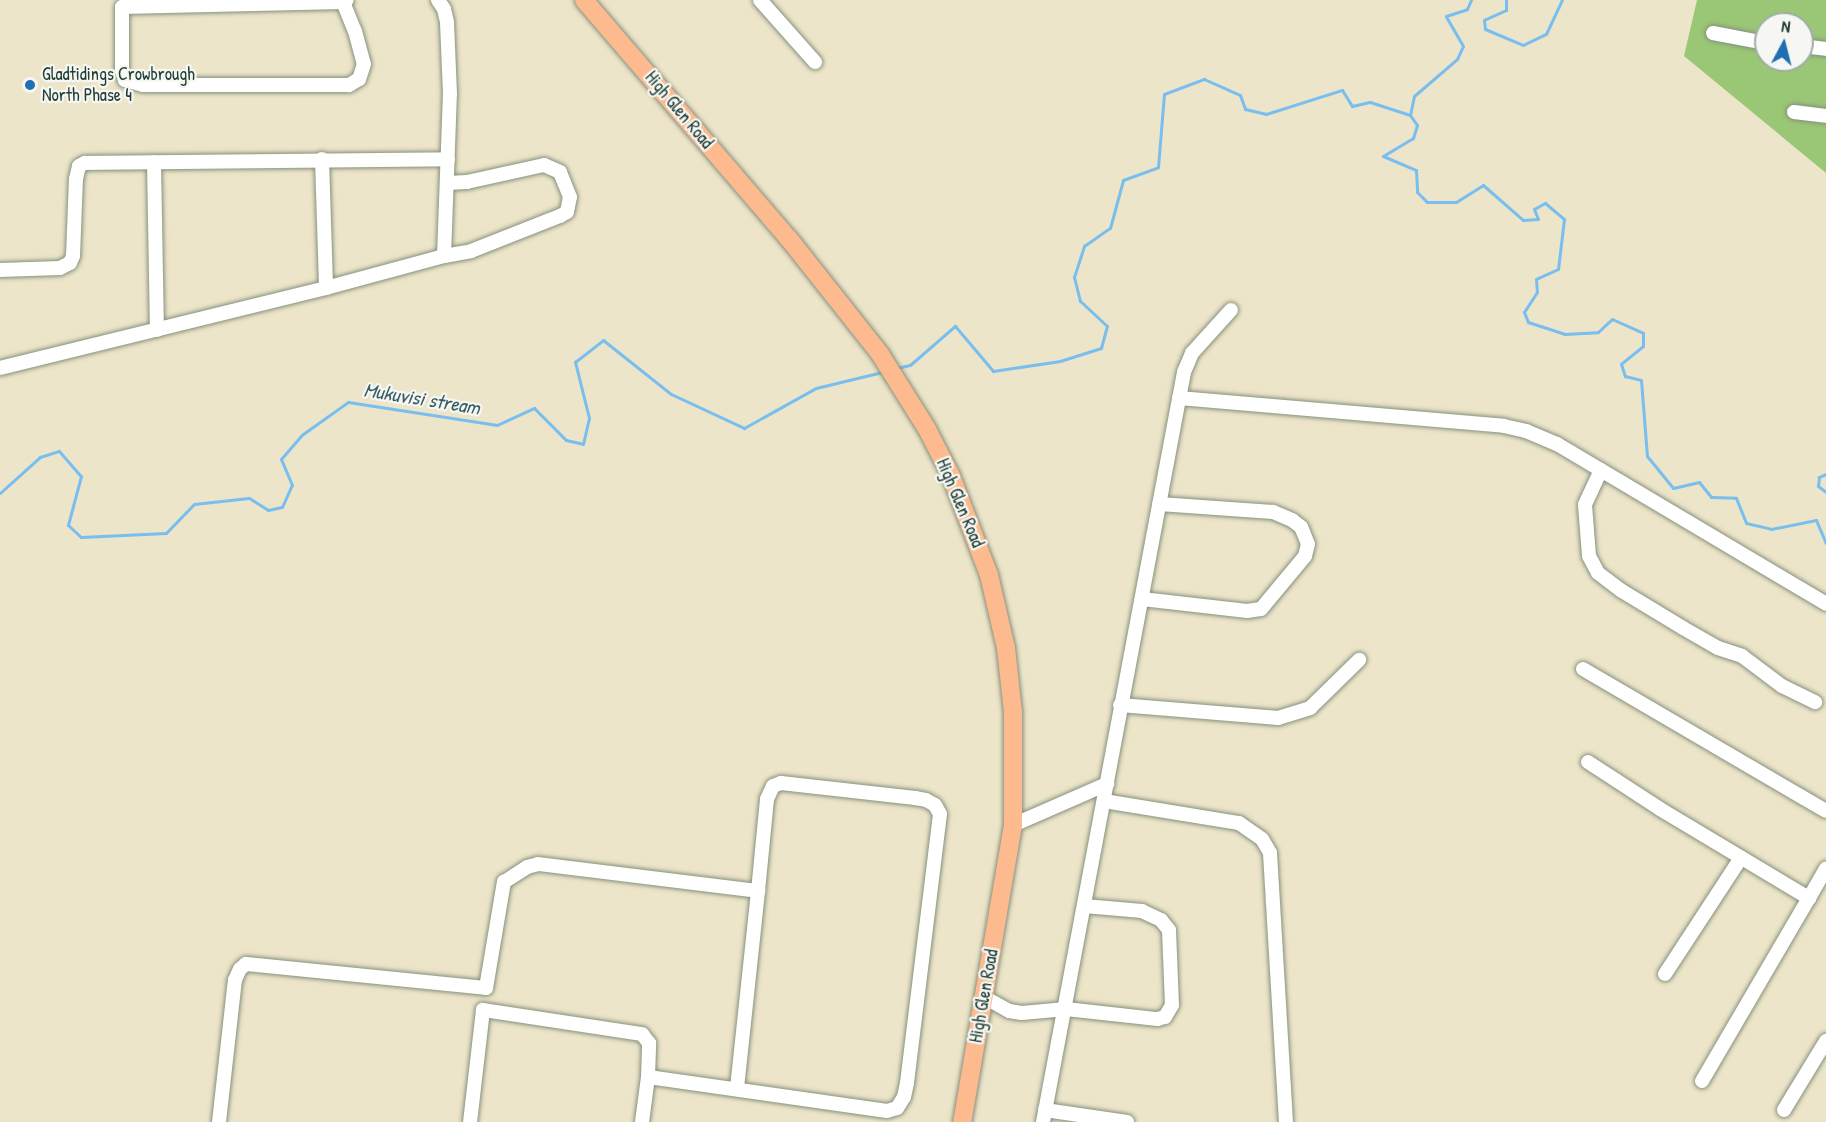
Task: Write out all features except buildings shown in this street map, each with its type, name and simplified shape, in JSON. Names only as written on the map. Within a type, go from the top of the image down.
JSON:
[{"type":"main road","name":"High Glen Road","points":[[584,0],[850,313],[906,395],[951,476],[989,575],[1006,648],[1013,712],[1013,825],[962,1122]]},
{"type":"street","points":[[438,0],[447,22],[448,159],[444,256]]},
{"type":"street","points":[[760,0],[815,62]]},
{"type":"street","points":[[345,1],[364,64],[363,73],[359,79],[349,85],[142,84],[125,80],[122,71],[122,7],[345,1]]},
{"type":"street","points":[[1713,33],[1754,41]]},
{"type":"street","points":[[1794,112],[1826,116]]},
{"type":"street","points":[[322,159],[326,288]]},
{"type":"street","points":[[0,270],[60,268],[70,263],[73,256],[76,179],[79,166],[96,161],[448,159]]},
{"type":"street","points":[[154,162],[157,330]]},
{"type":"street","points":[[0,368],[471,251],[560,216],[567,212],[570,197],[560,172],[544,165],[467,182],[447,183]]},
{"type":"street","points":[[1127,1122],[1044,1116],[1066,1009],[1120,705],[1184,372],[1192,353],[1231,310]]},
{"type":"street","points":[[1179,399],[1504,426],[1526,431],[1557,444],[1826,604]]},
{"type":"street","points":[[1601,470],[1585,505],[1589,556],[1598,573],[1622,591],[1683,628],[1718,648],[1742,656],[1782,686],[1815,702]]},
{"type":"street","points":[[1142,599],[1247,612],[1261,609],[1305,556],[1308,544],[1301,527],[1292,520],[1273,512],[1159,504]]},
{"type":"street","points":[[1120,705],[1278,718],[1310,708],[1324,697],[1359,660]]},
{"type":"street","points":[[1583,669],[1826,811]]},
{"type":"street","points":[[1588,762],[1809,898]]},
{"type":"street","points":[[648,1077],[887,1111],[901,1105],[907,1083],[940,814],[935,805],[926,800],[781,783],[773,786],[767,800],[737,1088]]},
{"type":"street","points":[[1013,825],[1066,804],[1107,784]]},
{"type":"street","points":[[1104,801],[1239,823],[1262,838],[1270,854],[1287,1122]]},
{"type":"street","points":[[1665,974],[1741,858]]},
{"type":"street","points":[[470,1122],[486,988],[504,882],[526,867],[538,864],[758,891]]},
{"type":"street","points":[[1702,1081],[1826,868]]},
{"type":"street","points":[[984,997],[1009,1011],[1022,1013],[1066,1009],[1157,1019],[1170,1013],[1172,1005],[1169,930],[1161,920],[1142,911],[1084,906]]},
{"type":"street","points":[[219,1122],[235,980],[240,969],[246,964],[486,988]]},
{"type":"street","points":[[483,1010],[642,1034],[649,1043],[648,1077],[642,1122]]},
{"type":"street","points":[[1784,1110],[1826,1041]]},
{"type":"green space","points":[[1697,0],[1826,0],[1826,173],[1684,56]]},
{"type":"waterway","points":[[1410,115],[1414,96],[1457,59],[1463,46],[1446,16],[1467,9],[1471,0]]},
{"type":"waterway","points":[[1506,0],[1506,10],[1484,20],[1485,29],[1523,45],[1546,34],[1562,0]]},
{"type":"waterway","name":"Mukuvisi stream","points":[[897,368],[910,365],[955,326],[993,371],[1060,361],[1101,348],[1107,326],[1080,301],[1074,277],[1084,246],[1110,228],[1123,180],[1158,167],[1164,94],[1204,79],[1240,95],[1245,109],[1266,114],[1342,90],[1352,106],[1370,102],[1410,115],[1417,125],[1413,138],[1383,156],[1416,170],[1417,192],[1427,202],[1456,202],[1483,185],[1523,220],[1538,219],[1534,209],[1545,203],[1564,219],[1558,269],[1536,279],[1537,292],[1524,312],[1528,322],[1564,334],[1598,332],[1612,319],[1643,333],[1643,346],[1621,364],[1625,376],[1641,380],[1647,456],[1673,488],[1699,482],[1711,497],[1736,498],[1746,523],[1771,529],[1816,520],[1826,543]]},
{"type":"waterway","name":"Mukuvisi stream","points":[[0,493],[40,457],[59,451],[81,476],[68,525],[81,537],[166,533],[194,504],[249,498],[268,510],[282,507],[292,485],[281,459],[303,434],[348,402],[497,425],[534,408],[566,440],[583,444],[589,418],[575,362],[603,340],[671,394],[744,428],[816,388],[882,372]]},
{"type":"waterway","name":"Mukuvisi stream","points":[[1826,474],[1819,477],[1818,486],[1826,492]]},
{"type":"place","name":"Gladtidings Crowbrough North Phase 4","points":[[30,85]]}]
